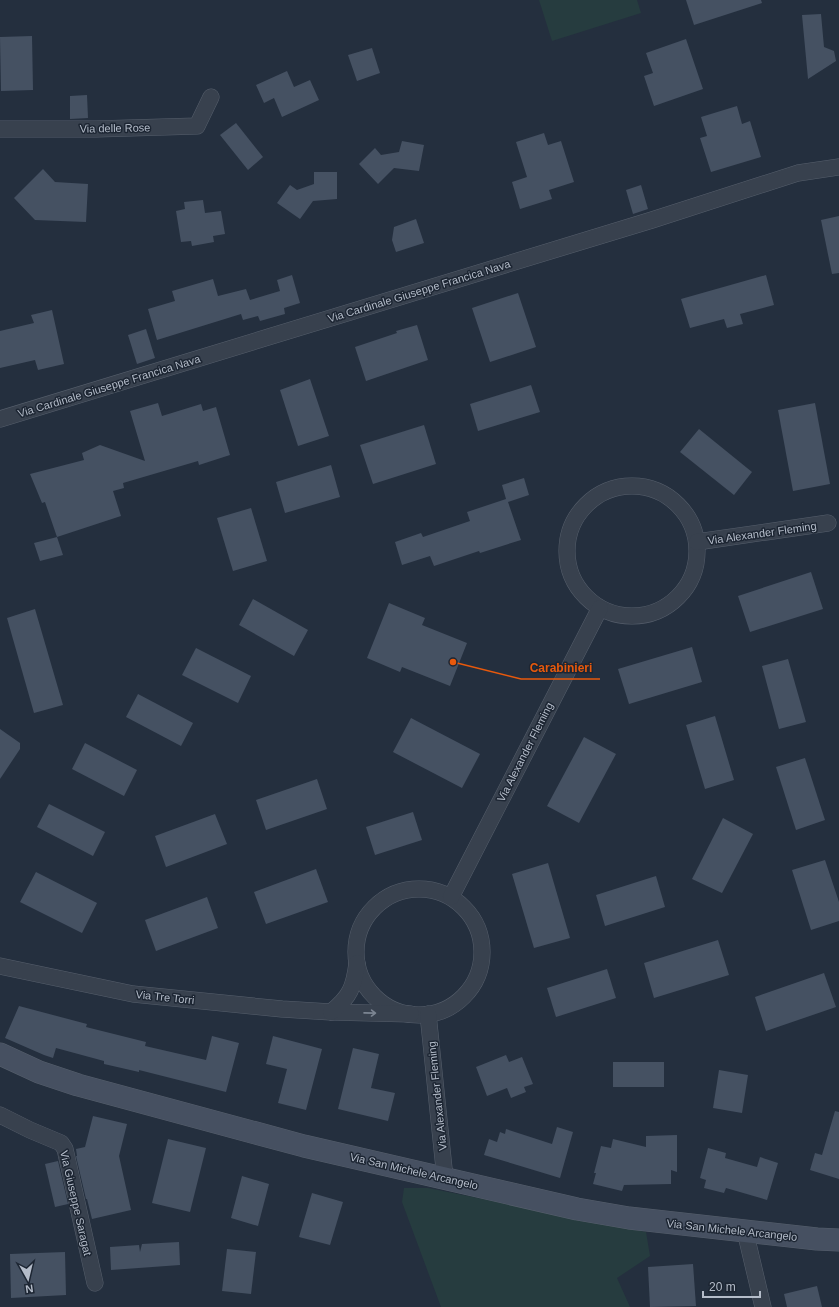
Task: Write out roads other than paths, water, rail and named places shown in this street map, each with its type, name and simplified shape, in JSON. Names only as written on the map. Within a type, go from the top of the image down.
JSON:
[{"type":"main road","name":"Via San Michele Arcangelo","points":[[0,1054],[39,1072],[78,1085],[304,1146],[577,1209],[629,1218],[839,1240]]},
{"type":"street","name":"Via delle Rose","points":[[0,128],[96,129],[197,126],[211,97]]},
{"type":"street","name":"Via Cardinale Giuseppe Francica Nava","points":[[0,419],[637,225],[798,173],[839,167]]},
{"type":"street","points":[[637,486],[658,491],[677,503],[690,521],[697,542],[696,562],[689,582],[677,598],[660,610],[640,616],[620,615],[600,608],[583,594],[571,576],[566,554],[569,532],[579,512],[595,497],[615,488],[637,486]]},
{"type":"street","name":"Via Alexander Fleming","points":[[697,542],[828,523]]},
{"type":"street","name":"Via Alexander Fleming","points":[[450,897],[600,608]]},
{"type":"street","points":[[331,1012],[343,1002],[350,993],[355,979],[357,947],[360,931],[367,917],[377,905],[390,896],[405,890],[420,889],[436,891],[450,897],[468,911],[479,930],[483,952],[479,974],[467,994],[449,1007],[428,1014],[411,1014],[396,1010],[382,1002],[374,995],[362,977],[357,962]]},
{"type":"street","name":"Via Tre Torri","points":[[0,966],[133,994],[282,1009],[411,1014]]},
{"type":"street","name":"Via Alexander Fleming","points":[[428,1014],[445,1178]]},
{"type":"street","name":"Via Giuseppe Saragat","points":[[0,1115],[30,1130],[61,1142],[65,1149],[95,1283]]},
{"type":"street","points":[[745,1231],[763,1307]]},
{"type":"place","name":"Carabinieri","points":[[453,662]]}]
